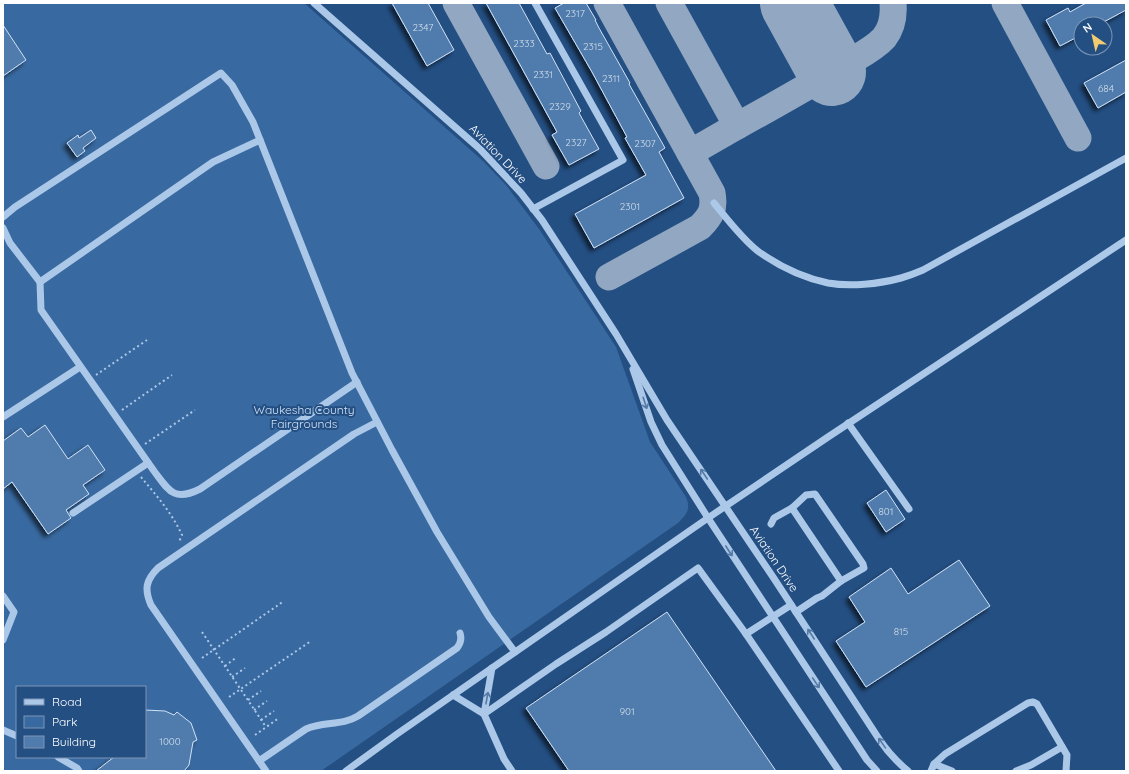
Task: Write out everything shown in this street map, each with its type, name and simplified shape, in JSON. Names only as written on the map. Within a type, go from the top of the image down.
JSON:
[{"type":"street","name":"Aviation Drive","points":[[314,3],[480,149],[502,172],[533,210],[563,251],[628,353],[667,420],[883,745],[899,764],[908,771]]},
{"type":"street","points":[[533,210],[623,160],[535,3]]},
{"type":"street","points":[[3,217],[221,73],[232,85],[253,122],[352,373],[437,532],[489,617],[514,652]]},
{"type":"street","points":[[40,282],[213,162],[260,140]]},
{"type":"street","points":[[714,203],[736,230],[758,251],[801,275],[829,283],[852,285],[884,282],[902,278],[923,270],[1126,158]]},
{"type":"street","points":[[3,228],[10,243],[40,282],[41,310],[148,463],[167,488],[173,493],[181,495],[190,494],[200,489],[357,382]]},
{"type":"street","points":[[346,771],[514,652],[725,506],[1126,240]]},
{"type":"street","name":"Aviation Drive","points":[[628,353],[651,422],[662,446],[863,754],[877,771]]},
{"type":"street","points":[[3,417],[80,366]]},
{"type":"street","points":[[266,771],[151,605],[147,596],[147,584],[151,575],[158,568],[354,434],[377,422]]},
{"type":"street","points":[[848,423],[909,509]]},
{"type":"street","points":[[73,513],[148,463]]},
{"type":"street","points":[[770,524],[774,518],[792,508],[806,495],[815,494],[864,568],[841,581],[822,596],[796,612]]},
{"type":"street","points":[[792,508],[841,581]]},
{"type":"street","points":[[484,714],[698,568],[746,634],[839,771]]},
{"type":"street","points":[[3,596],[14,612],[3,640]]},
{"type":"street","points":[[746,634],[791,605]]},
{"type":"street","points":[[260,761],[312,726],[352,720],[457,648],[462,638],[460,633]]},
{"type":"street","points":[[492,668],[484,714],[504,759],[512,771]]},
{"type":"street","points":[[453,695],[484,714]]},
{"type":"street","points":[[931,771],[934,764],[945,754],[1028,703],[1033,702],[1037,704],[1067,755],[1066,771]]},
{"type":"street","points":[[3,730],[16,736]]},
{"type":"street","points":[[1016,771],[1062,747]]},
{"type":"street","points":[[60,758],[77,768],[79,771]]},
{"type":"street","points":[[934,764],[952,771]]},
{"type":"path","points":[[96,375],[147,340]]},
{"type":"path","points":[[121,411],[172,376]]},
{"type":"path","points":[[144,445],[195,410]]},
{"type":"path","points":[[141,477],[160,499],[179,528],[182,535],[179,543]]},
{"type":"path","points":[[202,658],[284,601]]},
{"type":"path","points":[[202,632],[266,727]]},
{"type":"path","points":[[229,698],[311,641]]},
{"type":"path","points":[[225,666],[237,657]]},
{"type":"path","points":[[232,677],[244,668]]},
{"type":"path","points":[[248,700],[261,691]]},
{"type":"path","points":[[254,710],[268,701]]},
{"type":"path","points":[[261,720],[274,711]]},
{"type":"path","points":[[255,735],[279,718]]},
{"type":"green space","name":"Waukesha County Fairgrounds","points":[[3,3],[304,3],[483,161],[506,185],[539,229],[616,347],[650,442],[686,497],[688,508],[684,517],[678,523],[321,771],[3,771]]},
{"type":"building","points":[[392,3],[428,3],[454,50],[427,66]]},
{"type":"building","points":[[486,3],[519,3],[547,54],[550,53],[581,111],[579,113],[599,149],[569,165],[552,135],[557,132]]},
{"type":"building","points":[[564,3],[586,3],[665,148],[659,152],[684,198],[594,248],[575,214],[646,175],[625,138],[627,137],[592,72],[555,8]]},
{"type":"building","points":[[1086,3],[1126,3],[1126,10],[1113,17],[1073,16],[1073,39],[1060,46],[1046,20],[1068,8],[1070,12]]},
{"type":"building","points":[[3,25],[26,60],[3,76]]},
{"type":"building","points":[[1126,60],[1126,92],[1098,108],[1084,83]]},
{"type":"building","points":[[91,130],[96,138],[83,148],[85,151],[77,157],[67,143],[78,135],[79,138]]},
{"type":"building","points":[[45,425],[68,459],[88,445],[105,470],[83,485],[89,494],[66,510],[71,518],[48,534],[12,482],[3,489],[3,441],[21,428],[28,437]]},
{"type":"building","points":[[886,490],[905,519],[886,532],[867,503]]},
{"type":"building","points":[[959,560],[990,606],[866,687],[836,641],[865,622],[849,597],[891,568],[908,594]]},
{"type":"building","points":[[667,612],[776,771],[569,771],[526,708]]},
{"type":"building","points":[[146,710],[165,711],[174,715],[177,712],[191,723],[197,740],[193,742],[189,765],[184,771],[96,771],[113,758],[146,758]]},
{"type":"taxiway","points":[[456,3],[546,166]]},
{"type":"taxiway","points":[[607,3],[712,193],[713,204],[709,216],[700,227],[609,277]]},
{"type":"taxiway","points":[[669,3],[737,126],[876,46],[884,38],[891,26],[893,17],[893,3]]},
{"type":"taxiway","points":[[1005,3],[1078,138]]},
{"type":"taxiway","points":[[690,153],[737,126]]},
{"type":"runway","points":[[794,3],[832,72]]}]
